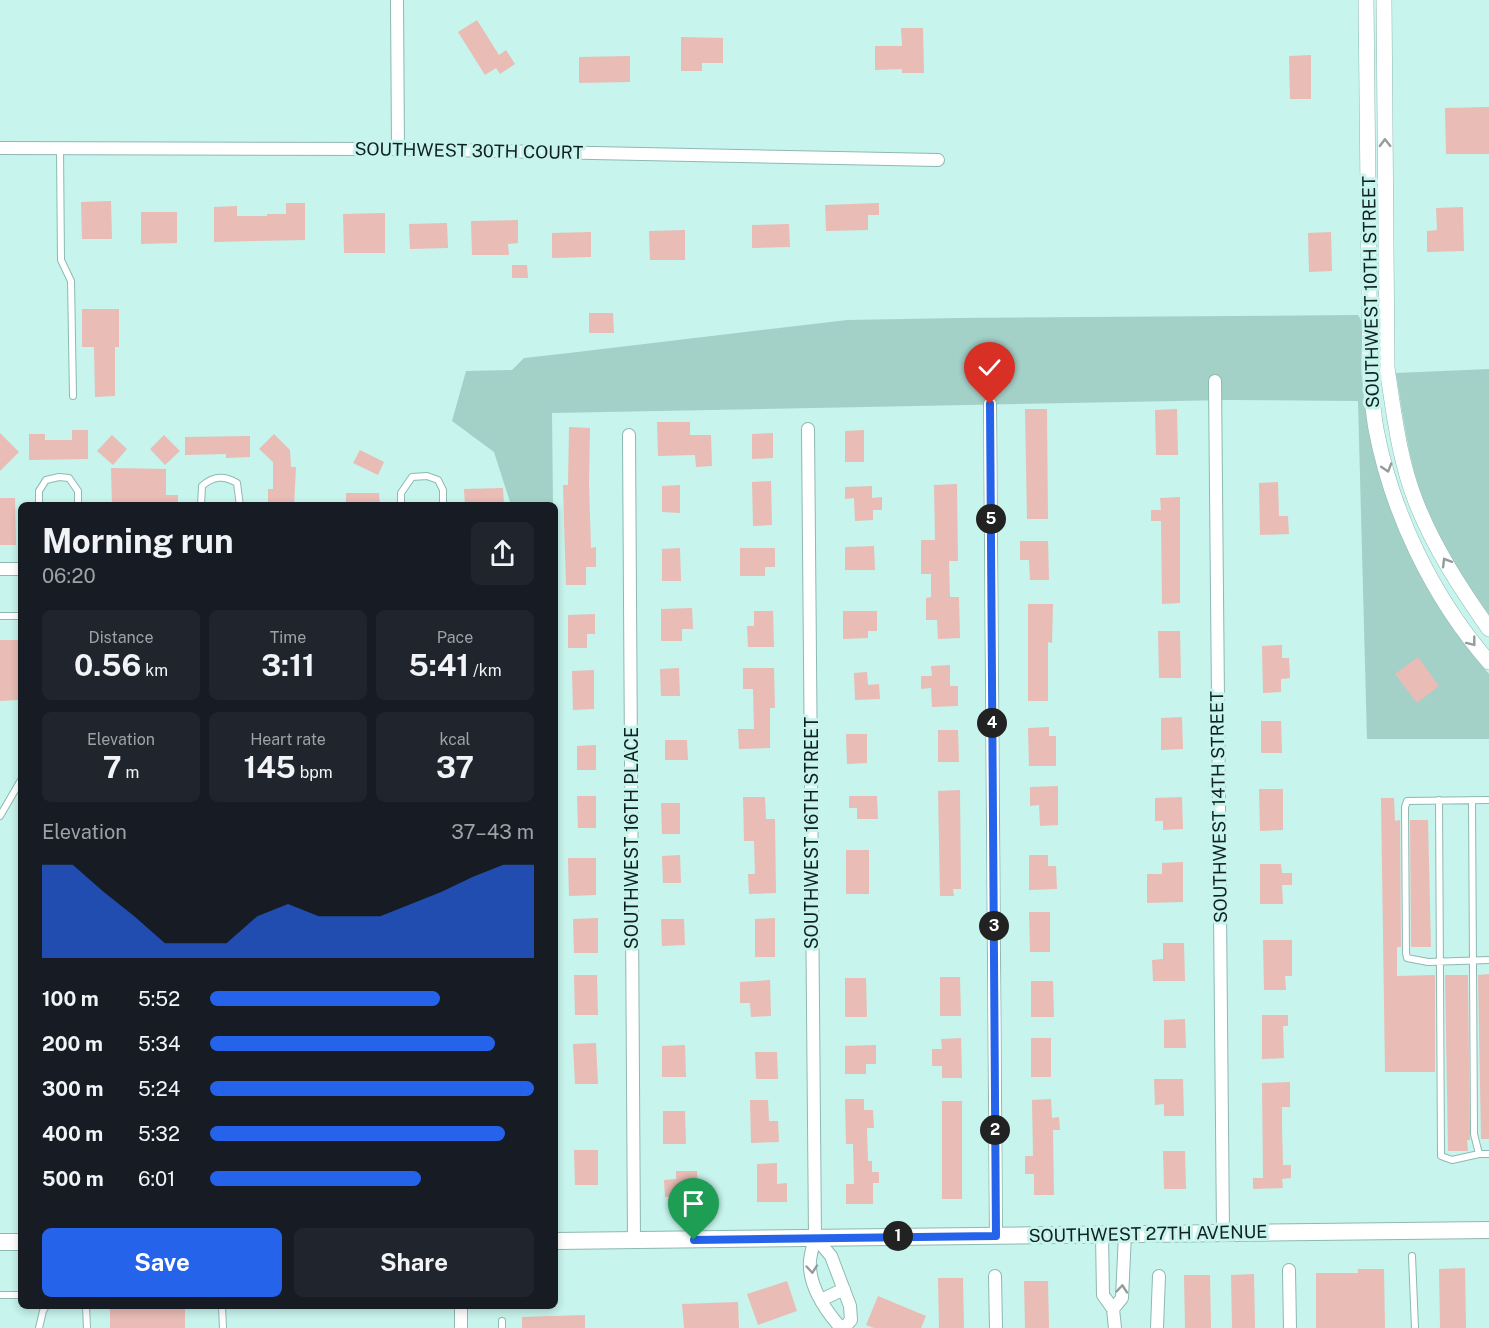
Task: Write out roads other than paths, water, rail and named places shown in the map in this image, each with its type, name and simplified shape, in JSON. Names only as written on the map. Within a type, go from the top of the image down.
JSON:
[{"type":"main road","name":"SOUTHWEST 27TH AVENUE","points":[[558,1241],[1489,1230]]},
{"type":"main road","points":[[0,1242],[18,1242]]},
{"type":"street","points":[[397,0],[398,149]]},
{"type":"street","name":"SOUTHWEST 10TH STREET","points":[[1366,0],[1370,379],[1376,429],[1386,466],[1413,544],[1470,640],[1489,662]]},
{"type":"street","name":"SOUTHWEST 10TH STREET","points":[[1384,0],[1387,368],[1401,452],[1420,511],[1434,542],[1462,591],[1489,629]]},
{"type":"street","points":[[1367,61],[1384,61]]},
{"type":"street","points":[[1367,87],[1384,88]]},
{"type":"street","name":"SOUTHWEST 30TH COURT","points":[[0,147],[398,149],[939,160]]},
{"type":"street","points":[[1369,263],[1386,263]]},
{"type":"street","name":"SOUTHWEST 14TH STREET","points":[[1215,381],[1223,1232]]},
{"type":"street","points":[[990,404],[996,1236]]},
{"type":"street","name":"SOUTHWEST 16TH STREET","points":[[808,429],[815,1237],[810,1262],[813,1283],[821,1300],[829,1315],[842,1328]]},
{"type":"street","name":"SOUTHWEST 16TH PLACE","points":[[629,435],[634,1241]]},
{"type":"street","points":[[0,569],[18,569]]},
{"type":"street","points":[[1445,601],[1462,591]]},
{"type":"street","points":[[1102,1234],[1103,1295],[1113,1309],[1115,1328]]},
{"type":"street","points":[[1113,1309],[1122,1298],[1125,1234]]},
{"type":"street","points":[[815,1237],[831,1256],[850,1306],[851,1320],[842,1328]]},
{"type":"street","points":[[1289,1270],[1290,1328]]},
{"type":"street","points":[[995,1276],[996,1328]]},
{"type":"street","points":[[1157,1328],[1159,1276]]},
{"type":"street","points":[[821,1300],[844,1289]]},
{"type":"street","points":[[461,1309],[461,1328]]},
{"type":"lane","points":[[60,148],[61,260],[71,281],[73,396]]},
{"type":"lane","points":[[401,502],[401,493],[412,477],[427,476],[438,480],[443,490],[443,502]]},
{"type":"lane","points":[[39,502],[39,491],[46,480],[59,477],[69,478],[78,490],[78,502]]},
{"type":"lane","points":[[201,502],[202,486],[209,479],[228,478],[237,483],[239,502]]},
{"type":"lane","points":[[0,616],[18,616]]},
{"type":"lane","points":[[0,816],[18,785]]},
{"type":"lane","points":[[1439,800],[1441,1156],[1452,1160],[1489,1154]]},
{"type":"lane","points":[[1472,800],[1474,1134],[1479,1154]]},
{"type":"lane","points":[[1489,800],[1407,801],[1405,807],[1407,958],[1441,961],[1489,960]]},
{"type":"lane","points":[[1412,1256],[1415,1328]]},
{"type":"lane","points":[[0,1295],[18,1294]]},
{"type":"lane","points":[[39,1328],[44,1309]]},
{"type":"lane","points":[[86,1309],[87,1328]]},
{"type":"lane","points":[[222,1309],[223,1328]]}]
